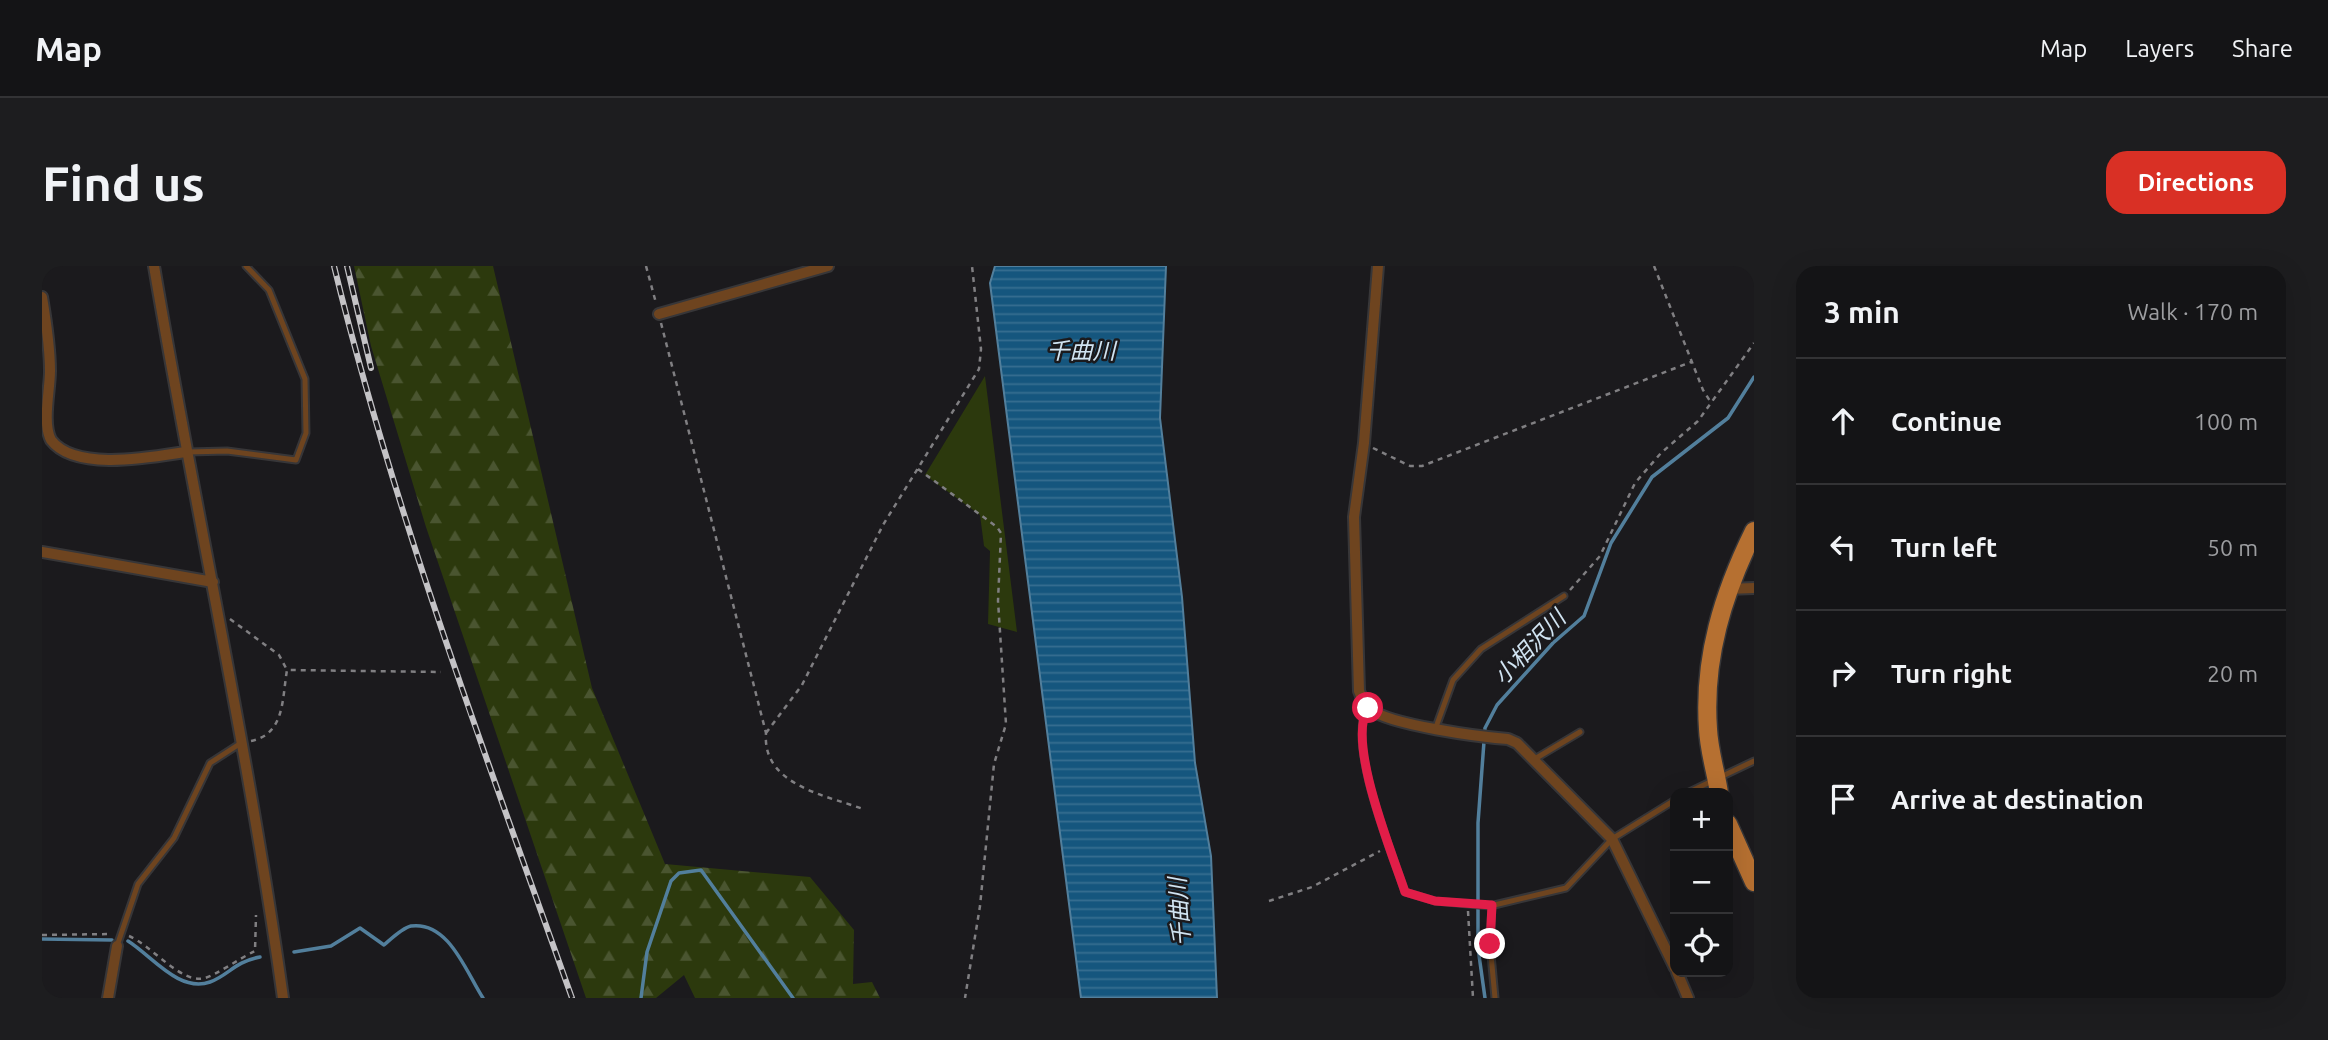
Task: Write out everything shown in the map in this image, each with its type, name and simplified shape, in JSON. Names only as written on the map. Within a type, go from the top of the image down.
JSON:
[{"type":"main road","points":[[1718,786],[1708,730],[1707,703],[1714,635],[1727,589],[1754,531]]},
{"type":"main road","points":[[1733,835],[1754,882]]},
{"type":"street","points":[[154,266],[185,452],[213,582],[283,998]]},
{"type":"street","points":[[659,314],[828,266]]},
{"type":"street","points":[[1378,266],[1364,443],[1354,517],[1359,691],[1368,708],[1393,719],[1517,743],[1612,839],[1670,958]]},
{"type":"street","points":[[42,297],[50,371],[46,425],[51,440],[74,455],[114,461],[185,452]]},
{"type":"street","points":[[42,552],[213,582]]},
{"type":"street","points":[[1727,589],[1754,588]]},
{"type":"street","points":[[108,998],[117,946]]},
{"type":"street","points":[[1679,977],[1688,998]]},
{"type":"lane","points":[[185,452],[227,451],[296,460],[306,433],[305,379],[269,290],[246,266]]},
{"type":"lane","points":[[1436,727],[1453,680],[1481,649],[1564,596]]},
{"type":"lane","points":[[1368,708],[1363,719],[1367,774],[1377,817],[1405,892],[1435,901],[1491,905],[1566,888],[1612,839],[1670,803]]},
{"type":"lane","points":[[1533,760],[1580,732]]},
{"type":"lane","points":[[117,946],[138,884],[174,838],[210,763],[241,743]]},
{"type":"lane","points":[[1718,786],[1754,761]]},
{"type":"lane","points":[[1491,905],[1490,944],[1495,998]]},
{"type":"path","points":[[646,266],[766,733],[765,748],[771,765],[788,781],[863,809]]},
{"type":"path","points":[[766,733],[802,685],[884,525],[979,369],[981,349],[972,266]]},
{"type":"path","points":[[1654,266],[1691,362],[1710,401]]},
{"type":"path","points":[[1564,596],[1594,566],[1635,483],[1661,453],[1698,421],[1754,343]]},
{"type":"path","points":[[1364,443],[1410,466],[1422,466],[1691,362]]},
{"type":"path","points":[[918,469],[997,527],[1001,533],[998,601],[1006,724],[994,764],[980,906],[965,998]]},
{"type":"path","points":[[218,613],[244,627],[279,655],[287,670],[278,725],[265,738],[241,743]]},
{"type":"path","points":[[287,670],[441,672]]},
{"type":"path","points":[[1269,901],[1312,887],[1388,846]]},
{"type":"path","points":[[1470,905],[1473,998]]},
{"type":"path","points":[[42,934],[123,934],[153,949],[187,976],[205,979],[255,951],[256,915]]},
{"type":"green space","points":[[354,266],[493,266],[592,688],[665,864],[810,877],[854,930],[853,984],[872,982],[880,998],[695,998],[684,975],[656,998],[586,998],[426,527],[371,346]]},
{"type":"green space","points":[[985,376],[1017,632],[988,624],[990,551],[984,546],[980,515],[925,475]]},
{"type":"water","name":"千曲川","points":[[995,266],[1166,266],[1160,418],[1182,597],[1195,763],[1211,856],[1217,998],[1081,998],[990,283]]},
{"type":"waterway","name":"小相沢川","points":[[1485,998],[1478,948],[1478,823],[1485,728],[1497,705],[1553,643],[1584,616],[1611,543],[1652,477],[1728,418],[1754,377]]},
{"type":"waterway","points":[[641,998],[647,952],[671,881],[679,873],[701,870],[793,998]]},
{"type":"waterway","points":[[294,952],[331,946],[360,928],[384,945],[408,927],[424,927],[436,931],[455,950],[483,998]]},
{"type":"waterway","points":[[42,939],[112,940]]},
{"type":"waterway","points":[[128,941],[177,978],[199,984],[210,982],[238,965],[260,957]]},
{"type":"railway","points":[[334,266],[358,359],[413,544],[572,998]]},
{"type":"railway","points":[[347,266],[371,368]]},
{"type":"route","points":[[1368,708],[1363,719],[1367,774],[1377,817],[1405,892],[1435,901],[1492,905],[1490,944]]}]
